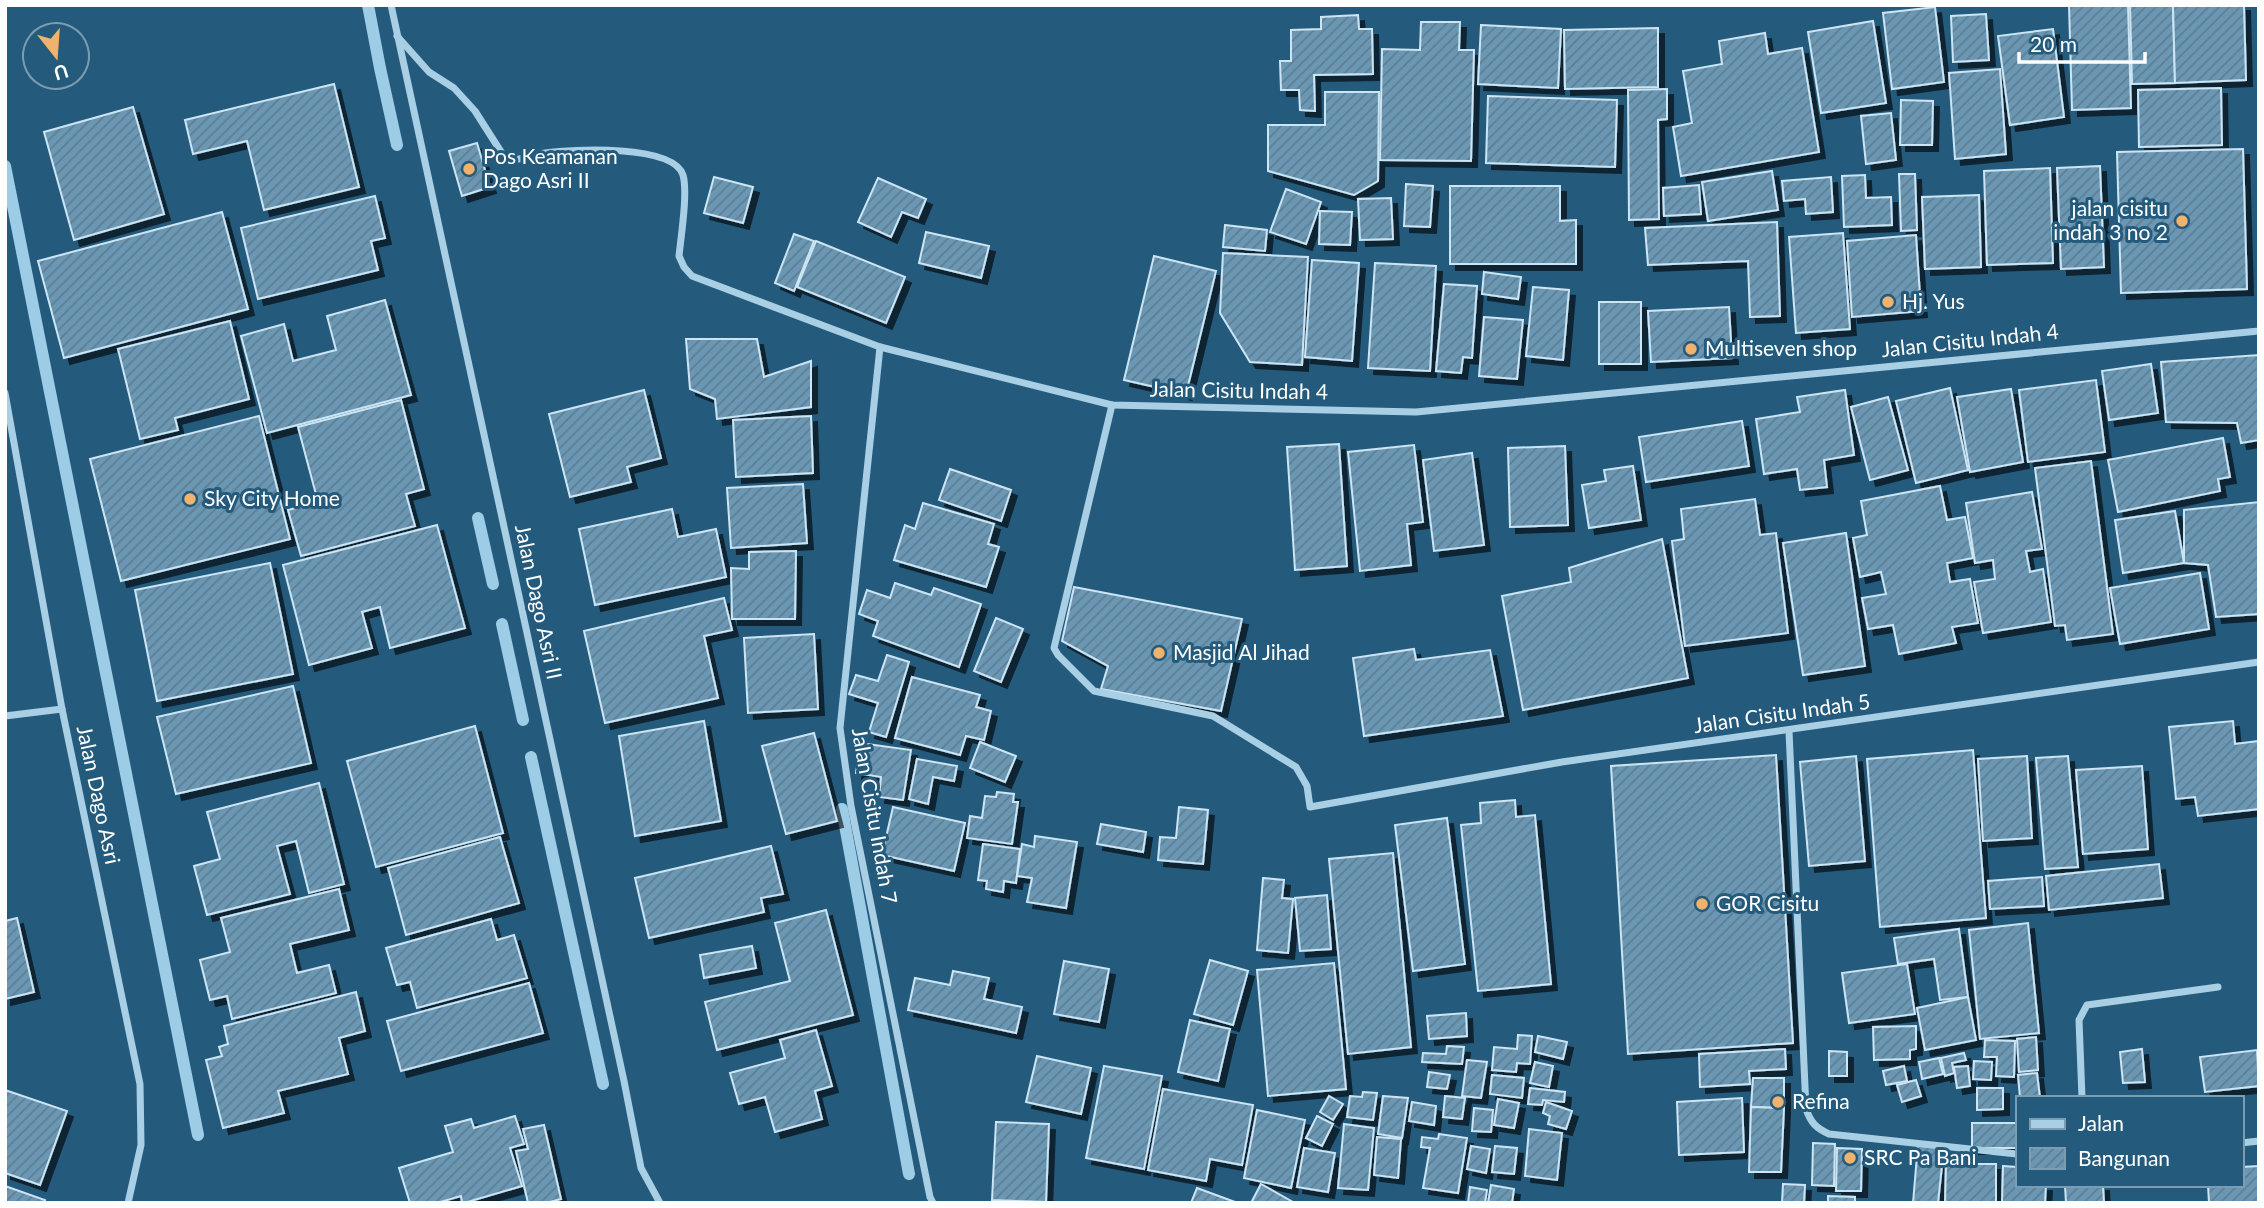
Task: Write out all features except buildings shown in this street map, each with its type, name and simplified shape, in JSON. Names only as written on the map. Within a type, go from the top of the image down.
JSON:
[{"type":"street","name":"Jalan Dago Asri II","points":[[391,5],[641,1168],[660,1203]]},
{"type":"street","name":"Jalan Cisitu Indah 4","points":[[397,36],[429,72],[454,88],[475,111],[503,155],[518,159],[540,153],[599,150],[645,154],[674,162],[682,172],[685,184],[679,256],[692,276],[880,346],[1112,405],[1416,412],[2259,331]]},
{"type":"street","name":"Jalan Cisitu Indah 7","points":[[880,346],[840,728],[851,806],[933,1203]]},
{"type":"street","name":"Jalan Dago Asri","points":[[5,393],[62,709],[140,1084],[141,1145],[128,1203]]},
{"type":"street","name":"Jalan Cisitu Indah 5","points":[[1112,405],[1054,648],[1094,691],[1213,716],[1296,766],[1307,786],[1310,807],[1562,762],[2259,662]]},
{"type":"street","points":[[5,716],[62,709]]},
{"type":"street","points":[[1789,731],[1806,1109],[1810,1120],[1816,1129],[1829,1134],[2016,1154]]},
{"type":"street","points":[[2082,1096],[2079,1020],[2081,1011],[2087,1005],[2218,987]]},
{"type":"waterway","points":[[368,5],[397,145]]},
{"type":"waterway","points":[[5,166],[198,1135]]},
{"type":"waterway","points":[[478,518],[493,584]]},
{"type":"waterway","points":[[502,624],[523,720]]},
{"type":"waterway","points":[[531,757],[603,1084]]},
{"type":"waterway","points":[[842,809],[909,1174]]},
{"type":"place","name":"Pos Keamanan Dago Asri II","points":[[469,169]]},
{"type":"place","name":"jalan cisitu indah 3 no 2","points":[[2182,221]]},
{"type":"place","name":"Hj. Yus","points":[[1888,302]]},
{"type":"place","name":"Multiseven shop","points":[[1691,349]]},
{"type":"place","name":"Sky City Home","points":[[190,499]]},
{"type":"place","name":"Masjid Al Jihad","points":[[1159,653]]},
{"type":"place","name":"GOR Cisitu","points":[[1702,904]]},
{"type":"place","name":"Refina","points":[[1778,1102]]},
{"type":"place","name":"SRC Pa Bani","points":[[1850,1158]]}]
